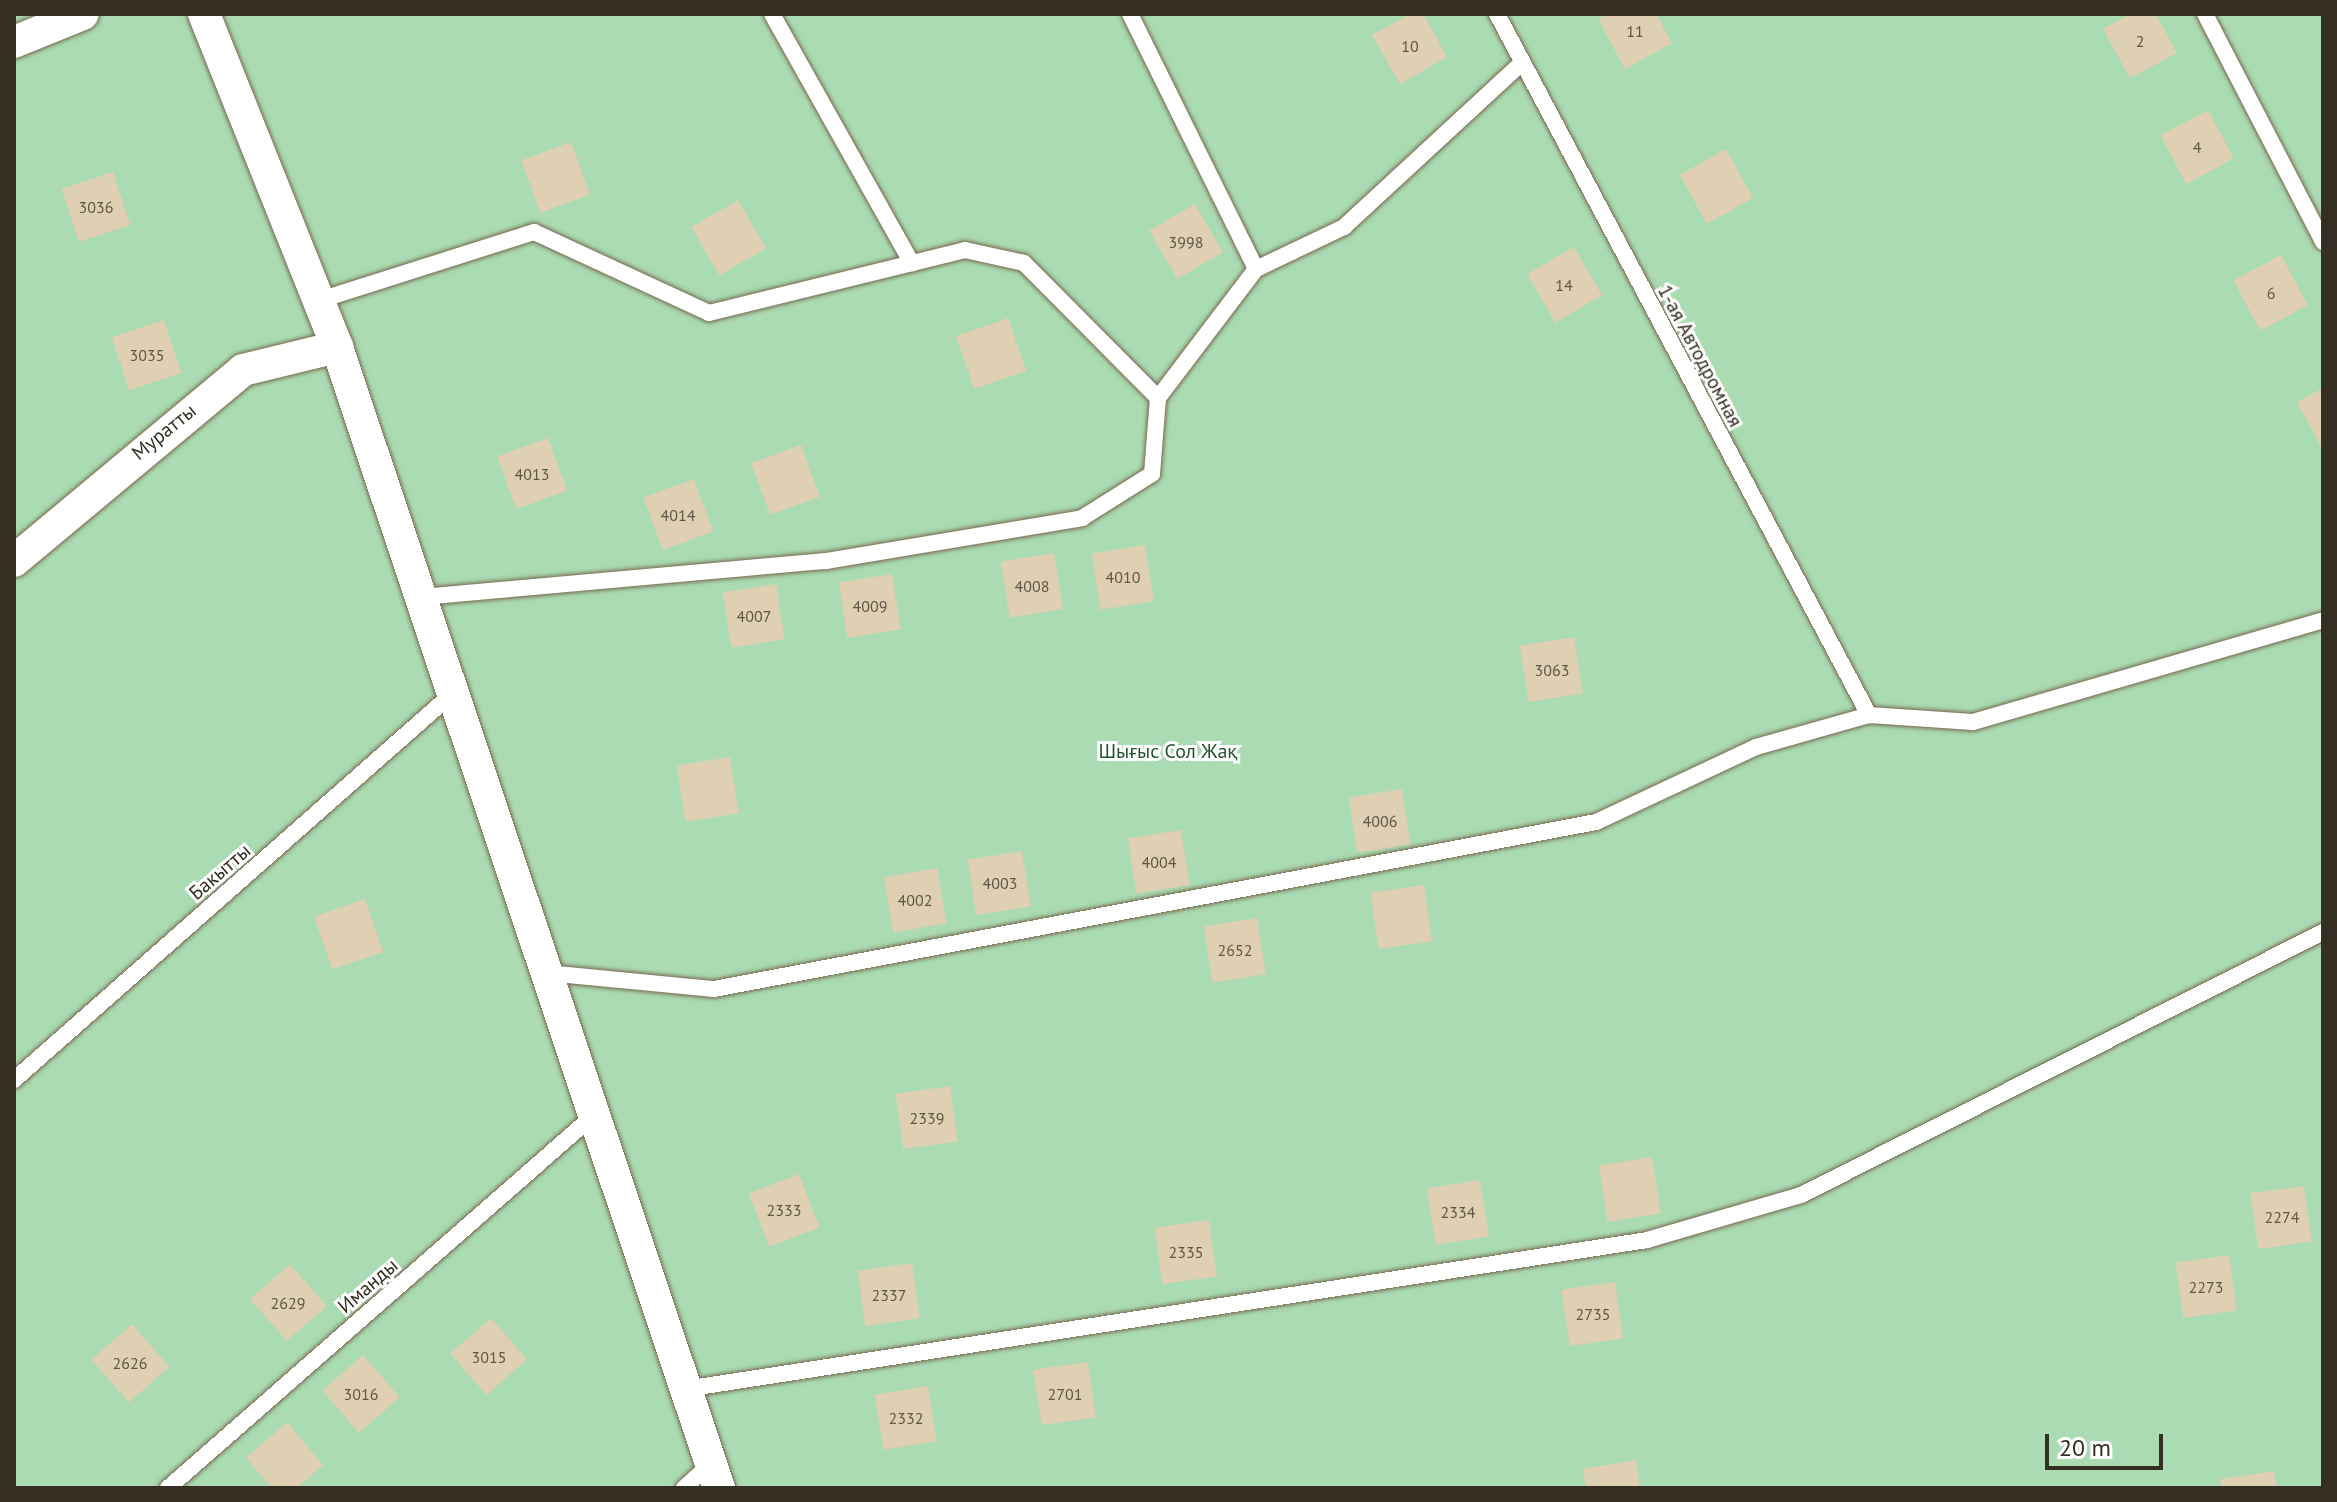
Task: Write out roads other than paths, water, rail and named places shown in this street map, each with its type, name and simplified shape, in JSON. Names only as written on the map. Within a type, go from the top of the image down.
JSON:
[{"type":"street","points":[[14,42],[83,14]]},
{"type":"street","points":[[204,14],[337,347],[715,1476]]},
{"type":"street","name":"Муратты","points":[[14,561],[243,370],[337,347]]},
{"type":"lane","points":[[772,14],[912,263]]},
{"type":"lane","points":[[1130,14],[1256,269]]},
{"type":"lane","name":"1-ая Автодромная","points":[[1497,14],[1869,715]]},
{"type":"lane","points":[[2205,14],[2323,242]]},
{"type":"lane","points":[[421,597],[826,561],[1082,518],[1152,474],[1158,398],[1256,269],[1344,227],[1522,63]]},
{"type":"lane","points":[[320,300],[534,232],[709,313],[965,250],[1024,263],[1158,398]]},
{"type":"lane","points":[[547,973],[714,989],[1580,825],[1756,747],[1869,715],[1973,722],[2323,620]]},
{"type":"lane","name":"Бакытты","points":[[14,1080],[453,693]]},
{"type":"lane","points":[[685,1389],[1647,1240],[1801,1195],[2323,932]]},
{"type":"lane","name":"Иманды","points":[[168,1488],[594,1115]]},
{"type":"lane","points":[[684,1488],[715,1476]]},
{"type":"park label","name":"Шығыс Сол Жақ","points":[[1168,751]]}]
